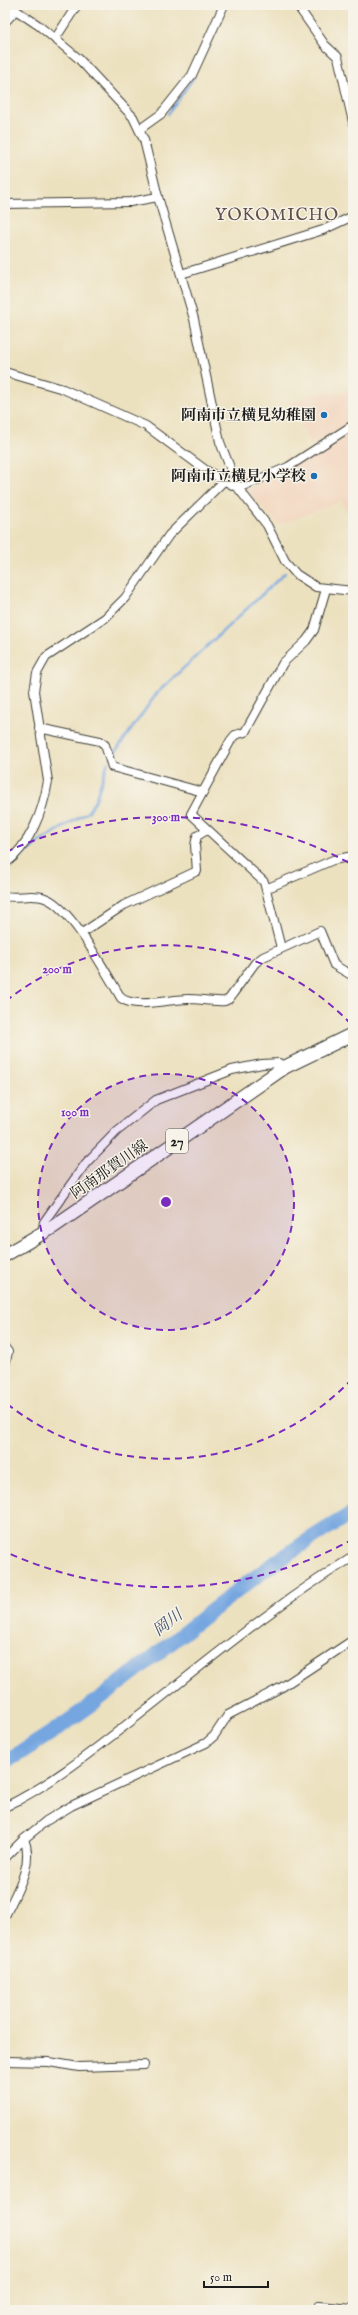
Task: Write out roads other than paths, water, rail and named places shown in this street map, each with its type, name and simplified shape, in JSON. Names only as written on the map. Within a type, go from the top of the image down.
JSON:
[{"type":"main road","name":"阿南那賀川線","points":[[5,1255],[42,1234],[285,1067],[353,1034]]},
{"type":"street","points":[[8,5],[55,39],[105,85],[133,117],[140,128],[158,197],[196,327],[216,426],[238,488],[267,525],[285,561],[296,574],[306,582],[326,589],[353,591]]},
{"type":"street","points":[[55,39],[77,5]]},
{"type":"street","points":[[140,128],[161,114],[192,75],[224,5]]},
{"type":"street","points":[[297,5],[325,45],[338,57],[353,122]]},
{"type":"street","points":[[5,22],[16,10]]},
{"type":"street","points":[[5,204],[130,202],[158,197]]},
{"type":"street","points":[[181,274],[323,230],[353,216]]},
{"type":"street","points":[[5,372],[63,389],[146,426],[224,481],[238,488],[288,467],[353,425]]},
{"type":"street","points":[[5,864],[17,855],[26,844],[46,792],[48,781],[34,691],[37,673],[46,657],[104,618],[125,598],[169,535],[224,481]]},
{"type":"street","points":[[281,948],[268,888],[264,882],[191,814],[231,740],[235,735],[245,732],[283,663],[306,641],[314,630],[326,589]]},
{"type":"street","points":[[39,728],[100,741],[105,745],[112,767],[203,792]]},
{"type":"street","points":[[82,934],[124,905],[197,871],[195,846],[197,836],[207,830]]},
{"type":"street","points":[[268,888],[333,860],[353,856]]},
{"type":"street","points":[[5,896],[14,898],[43,897],[51,901],[82,934],[121,998],[126,1001],[142,1002],[188,999],[225,1001],[229,999],[255,963],[281,948],[320,931],[334,965],[353,976]]},
{"type":"street","points":[[42,1234],[44,1222],[86,1163],[117,1131],[156,1100],[232,1070],[262,1064],[279,1063],[285,1067]]},
{"type":"street","points":[[5,1348],[8,1352],[5,1365]]},
{"type":"street","points":[[5,1807],[35,1792],[92,1751],[282,1603],[353,1557]]},
{"type":"street","points":[[5,1858],[24,1839],[46,1821],[71,1806],[206,1743],[214,1736],[228,1715],[282,1687],[353,1640]]},
{"type":"street","points":[[5,1916],[26,1869],[26,1844],[24,1839]]},
{"type":"street","points":[[5,2061],[49,2062],[79,2066],[144,2065]]},
{"type":"street","points":[[319,2306],[353,2309]]},
{"type":"waterway","points":[[168,114],[194,77]]},
{"type":"waterway","points":[[111,758],[157,693],[285,573]]},
{"type":"waterway","points":[[5,870],[39,842],[88,812],[95,801],[108,762]]},
{"type":"waterway","name":"岡川","points":[[5,1762],[50,1734],[94,1703],[263,1571],[307,1541],[353,1513]]},
{"type":"place","name":"阿南市立横見幼稚園","points":[[324,415]]},
{"type":"place","name":"阿南市立横見小学校","points":[[314,476]]},
{"type":"district","name":"YOKOMICHO","points":[[277,214]]}]
